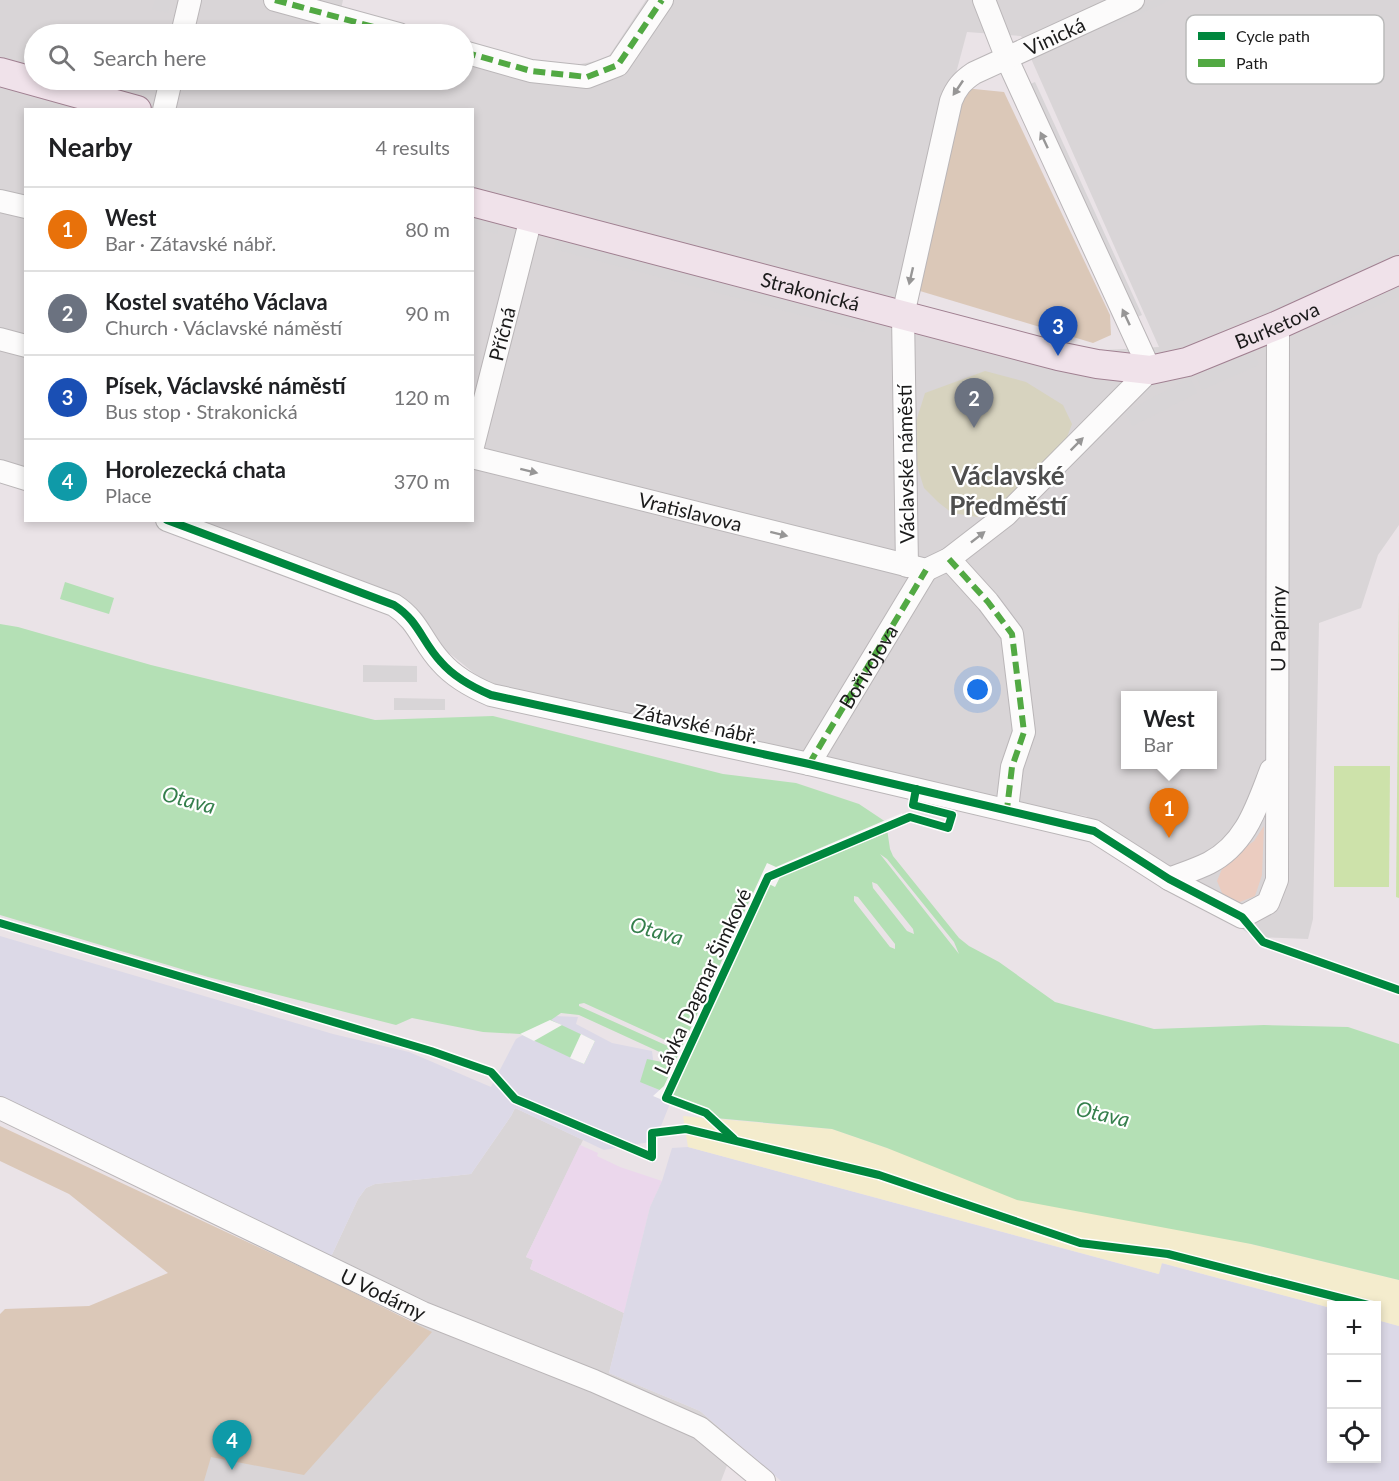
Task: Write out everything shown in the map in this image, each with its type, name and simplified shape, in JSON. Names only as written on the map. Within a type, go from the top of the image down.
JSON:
[{"type":"main road","points":[[0,72],[24,79]]},
{"type":"main road","points":[[65,90],[130,108]]},
{"type":"main road","name":"Strakonická","points":[[474,203],[1058,356],[1097,364],[1150,370]]},
{"type":"main road","name":"Burketova","points":[[1150,370],[1186,362],[1278,325],[1399,270]]},
{"type":"street","points":[[184,24],[190,0]]},
{"type":"street","points":[[275,0],[363,24]]},
{"type":"street","points":[[474,55],[531,71],[587,77],[618,65],[662,0]]},
{"type":"street","points":[[984,0],[1007,59],[1150,370]]},
{"type":"street","name":"Vinická","points":[[1007,59],[1133,0]]},
{"type":"street","name":"Václavské náměstí","points":[[1007,59],[974,73],[956,88],[951,101],[903,315],[916,568],[949,560],[1006,515],[1150,370]]},
{"type":"street","points":[[164,108],[169,90]]},
{"type":"street","points":[[0,201],[24,207]]},
{"type":"street","name":"Příčná","points":[[474,442],[531,218]]},
{"type":"street","name":"U Papírny","points":[[1242,917],[1268,903],[1276,880],[1278,325]]},
{"type":"street","points":[[0,339],[24,345]]},
{"type":"street","name":"Vratislavova","points":[[474,458],[916,568]]},
{"type":"street","points":[[0,471],[24,478]]},
{"type":"street","name":"Zátavské nábř.","points":[[172,522],[394,605],[408,614],[440,661],[449,670],[474,688],[491,695],[809,764],[1094,831],[1169,879],[1242,917]]},
{"type":"street","points":[[949,560],[988,602],[1012,634],[1024,732],[1012,767],[1007,809]]},
{"type":"street","name":"Bořivojova","points":[[809,764],[916,568]]},
{"type":"street","points":[[1169,879],[1210,862],[1239,839],[1251,820],[1275,758]]},
{"type":"street","name":"U Vodárny","points":[[0,1108],[423,1313],[594,1381],[700,1428],[764,1481]]},
{"type":"shaded area","points":[[0,0],[343,0],[341,9],[397,24],[24,24],[24,90],[474,90],[474,45],[529,60],[575,65],[607,59],[646,0],[1399,0],[1399,525],[1378,555],[1361,608],[1319,623],[1313,919],[1308,939],[1253,937],[1149,859],[1086,816],[956,792],[486,683],[432,639],[411,604],[191,522],[474,522],[474,108],[24,108],[24,471],[0,462]],"holes":[[[967,32],[1021,36],[1159,347],[1087,351],[950,320],[896,298]]]},
{"type":"shaded area","points":[[155,0],[171,0],[168,13],[152,9]]},
{"type":"shaded area","points":[[1154,0],[1170,0],[1106,30],[1103,23]]},
{"type":"shaded area","points":[[1035,82],[1142,315],[1135,318],[1028,85]]},
{"type":"shaded area","points":[[964,88],[1004,92],[1110,315],[1111,335],[1093,343],[920,291]]},
{"type":"shaded area","points":[[474,215],[500,222],[497,234],[474,228]]},
{"type":"shaded area","points":[[557,236],[867,318],[864,332],[554,249]]},
{"type":"shaded area","points":[[1399,249],[1399,260],[1243,331],[1239,323]]},
{"type":"shaded area","points":[[1399,282],[1399,296],[1333,326],[1328,314]]},
{"type":"shaded area","points":[[1253,351],[1259,365],[1202,390],[1196,376]]},
{"type":"shaded area","points":[[985,371],[1026,382],[1063,405],[1072,424],[1063,448],[1024,492],[978,517],[952,513],[924,488],[913,453],[914,428],[925,393]]},
{"type":"shaded area","points":[[1190,378],[1197,393],[1133,426],[1125,412]]},
{"type":"shaded area","points":[[1399,593],[1399,898],[1396,897]]},
{"type":"shaded area","points":[[363,665],[417,666],[417,682],[363,682]]},
{"type":"shaded area","points":[[394,698],[445,699],[445,710],[394,710]]},
{"type":"shaded area","points":[[1334,766],[1390,766],[1389,887],[1334,887]]},
{"type":"shaded area","points":[[1264,826],[1262,875],[1255,896],[1240,902],[1223,895],[1217,881],[1222,869],[1254,841]]},
{"type":"shaded area","points":[[0,936],[333,1034],[409,1052],[491,1087],[516,1039],[554,1016],[578,1017],[576,1024],[612,1043],[652,1051],[655,1075],[650,1086],[673,1096],[655,1141],[604,1150],[515,1108],[471,1174],[375,1184],[366,1188],[358,1199],[329,1261],[0,1102]]},
{"type":"shaded area","points":[[515,1108],[583,1140],[526,1257],[533,1260],[530,1269],[624,1313],[609,1373],[700,1411],[736,1442],[721,1481],[202,1481],[208,1455],[362,1407],[426,1303],[329,1261],[358,1199],[366,1188],[375,1184],[471,1174]]},
{"type":"shaded area","points":[[683,1116],[832,1129],[887,1148],[1251,1244],[1399,1280],[1399,1326],[1381,1321],[1381,1301],[1327,1301],[1327,1307],[1162,1263],[1159,1274],[688,1147]]},
{"type":"shaded area","points":[[0,1126],[337,1284],[432,1332],[304,1475],[211,1457],[204,1481],[0,1481],[0,1314],[5,1309],[89,1306],[168,1273],[69,1194],[0,1161]]},
{"type":"shaded area","points":[[580,1145],[620,1167],[662,1181],[650,1207],[624,1313],[530,1269],[533,1260],[526,1257]]},
{"type":"shaded area","points":[[688,1147],[1158,1274],[1161,1263],[1327,1307],[1327,1463],[1381,1463],[1381,1321],[1399,1326],[1399,1481],[781,1481],[700,1411],[609,1373],[650,1207],[662,1181],[672,1148]]},
{"type":"water","points":[[65,582],[114,598],[109,614],[60,599]]},
{"type":"water","name":"Otava","points":[[0,624],[18,627],[151,665],[375,720],[493,716],[723,774],[796,783],[859,804],[886,822],[893,856],[959,938],[999,962],[1055,1002],[1154,1029],[1264,1025],[1348,1027],[1399,1044],[1399,1280],[1251,1244],[1017,1200],[887,1148],[832,1129],[715,1118],[713,1112],[640,1082],[647,1059],[667,1063],[667,1060],[677,1062],[677,1060],[579,1015],[561,1013],[551,1020],[595,1041],[584,1064],[520,1034],[483,1032],[412,1018],[396,1025],[208,977],[0,915]],"holes":[[[880,854],[887,859],[954,942],[959,954]],[[872,882],[877,884],[913,929],[914,934],[907,931],[873,888]],[[854,896],[858,897],[895,944],[895,949],[890,947],[854,901]],[[584,1003],[685,1049],[681,1052],[579,1006]]]},
{"type":"pier","points":[[902,813],[907,824],[780,877],[775,887],[769,884],[673,1091],[672,1104],[653,1096],[664,1086],[767,863],[776,867]]},
{"type":"pier","points":[[550,1020],[562,1025],[534,1041],[520,1034]]},
{"type":"pier","points":[[581,1034],[595,1041],[584,1064],[570,1058]]},
{"type":"marked path","points":[[275,0],[363,24]]},
{"type":"marked path","points":[[474,55],[531,71],[587,77],[618,65],[662,0]]},
{"type":"marked path","points":[[949,559],[988,602],[1012,634],[1024,732],[1012,767],[1007,809]]},
{"type":"marked path","points":[[809,764],[926,570]]},
{"type":"cycle path","points":[[172,522],[394,605],[415,625],[446,667],[464,681],[491,695],[809,764],[1094,831],[1169,879],[1242,917],[1263,942],[1399,990]]},
{"type":"cycle path","name":"Lávka Dagmar Šimkové","points":[[734,1139],[706,1113],[666,1098],[768,877],[910,817],[948,828],[952,815],[913,805],[916,789]]},
{"type":"cycle path","points":[[0,923],[431,1051],[491,1072],[515,1099],[652,1157],[652,1133],[686,1129],[879,1175],[1080,1243],[1168,1254],[1352,1301]]},
{"type":"place","name":"Písek, Václavské náměstí","points":[[1058,356]]},
{"type":"place","name":"Kostel svatého Václava","points":[[974,428]]},
{"type":"place","name":"West","points":[[1169,838]]},
{"type":"place","name":"Horolezecká chata","points":[[232,1470]]},
{"type":"district","name":"Václavské Předměstí","points":[[1008,490]]}]
